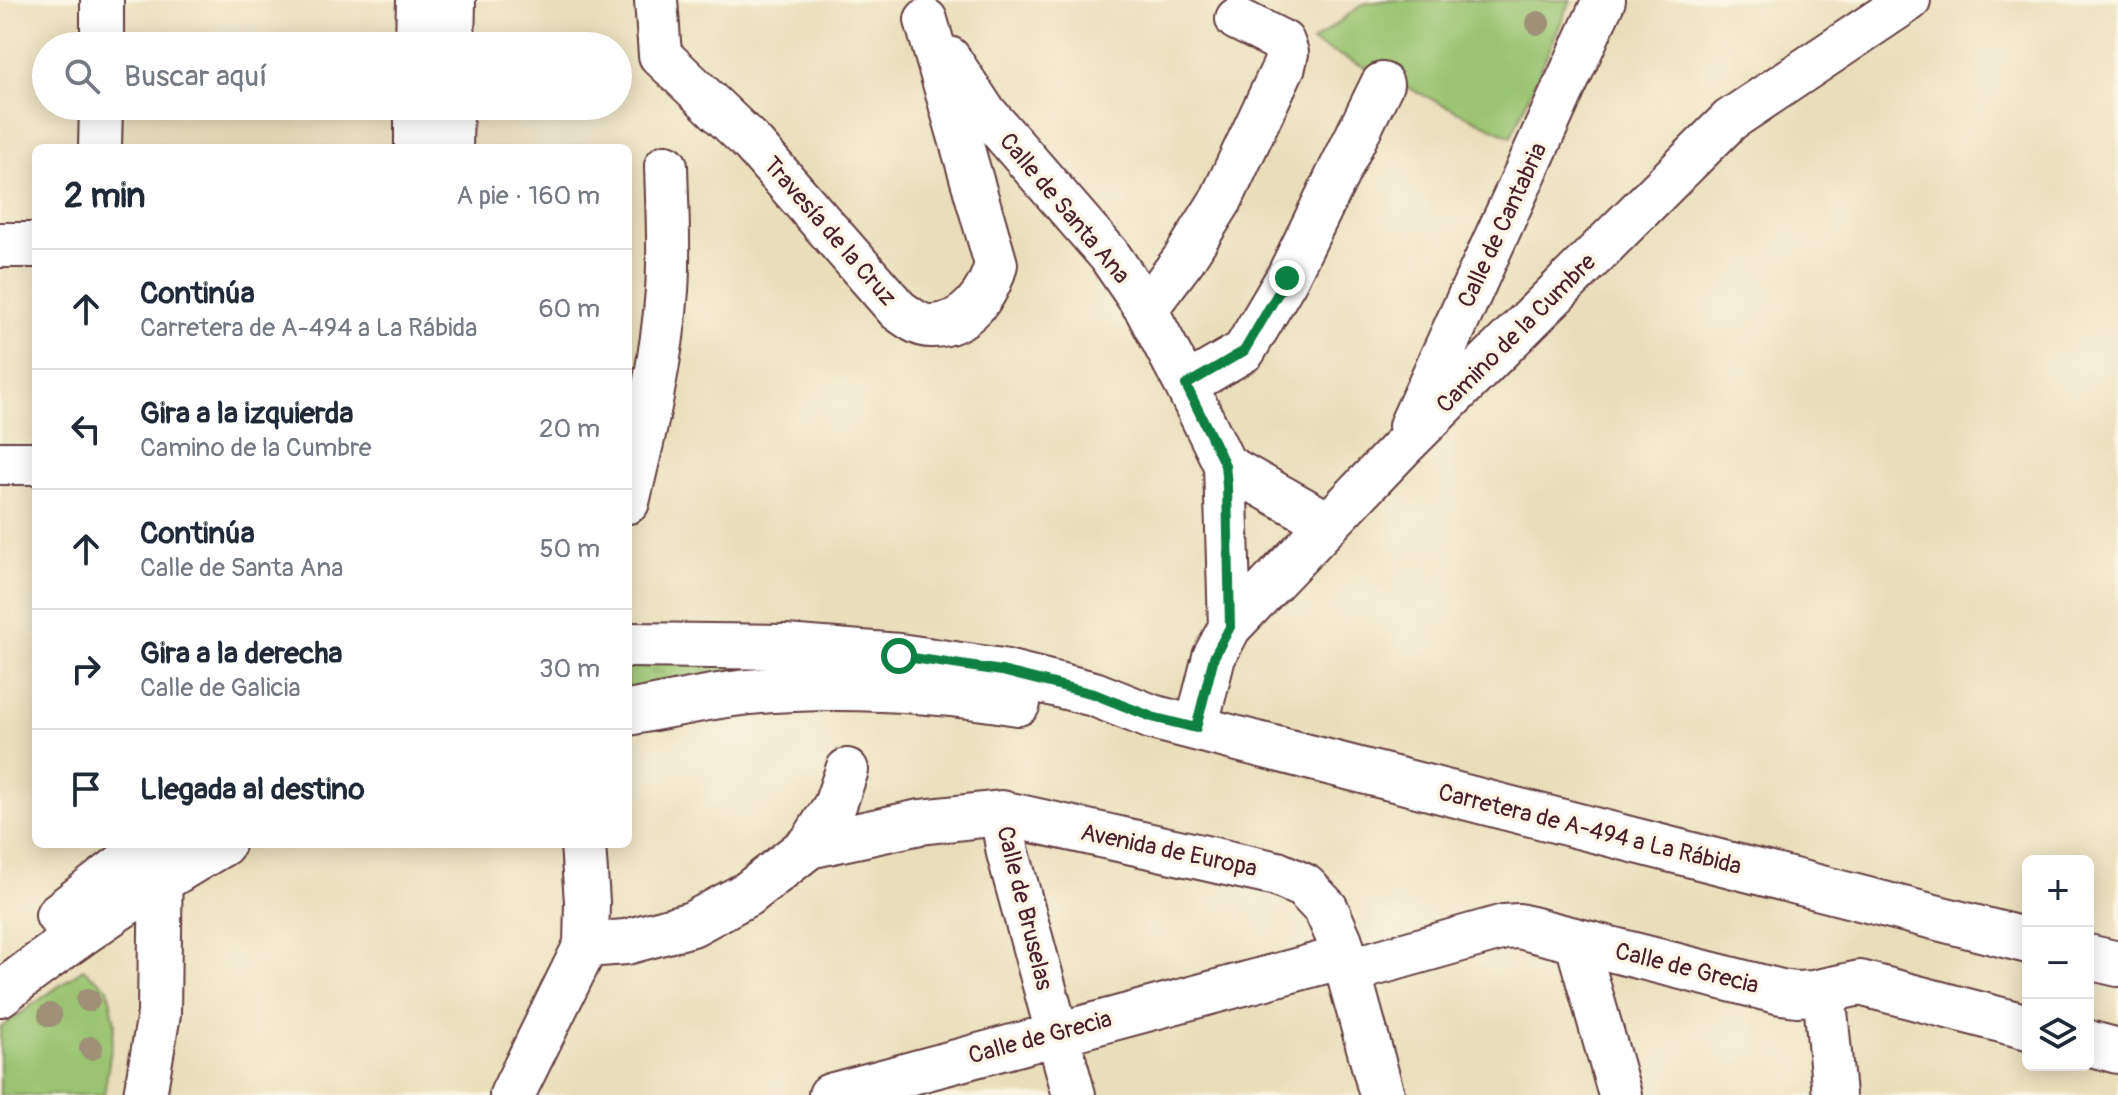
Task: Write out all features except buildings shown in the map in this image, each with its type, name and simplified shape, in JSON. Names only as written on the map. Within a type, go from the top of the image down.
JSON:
[{"type":"main road","points":[[418,32],[419,0]]},
{"type":"main road","points":[[452,32],[453,0]]},
{"type":"main road","points":[[417,120],[417,144]]},
{"type":"main road","points":[[450,144],[451,120]]},
{"type":"main road","points":[[0,245],[32,245]]},
{"type":"main road","name":"Carretera de A-494 a La Rábida","points":[[632,645],[785,647],[914,658],[1002,671],[1094,694],[1152,717],[2022,939]]},
{"type":"main road","name":"Carretera de A-494 a La Rábida","points":[[632,712],[746,692],[838,687],[983,698],[1090,714],[1152,717]]},
{"type":"main road","name":"Avenida de Europa","points":[[809,846],[920,822],[1001,813],[1277,874],[1304,886],[1326,909],[1346,964],[1382,1095]]},
{"type":"main road","points":[[586,945],[626,942],[692,924],[749,893],[809,846]]},
{"type":"main road","points":[[0,966],[62,911],[157,856],[200,848]]},
{"type":"main road","points":[[512,1095],[586,945],[583,848]]},
{"type":"main road","points":[[0,994],[79,933],[157,856]]},
{"type":"main road","name":"Calle de Grecia","points":[[1346,964],[1519,926],[1781,992],[1797,994],[1860,983],[2022,1025]]},
{"type":"main road","points":[[2094,958],[2118,964]]},
{"type":"main road","points":[[2094,1045],[2118,1051]]},
{"type":"street","points":[[102,0],[102,32]]},
{"type":"street","name":"Travesía de la Cruz","points":[[656,0],[660,55],[752,143],[898,310],[915,322],[930,327],[948,323],[983,297],[996,264],[923,10]]},
{"type":"street","name":"Calle de Cantabria","points":[[1400,449],[1604,0]]},
{"type":"street","name":"Camino de la Cumbre","points":[[1196,728],[1214,657],[1230,627],[1400,449],[1730,120],[1909,0]]},
{"type":"street","name":"Calle de Santa Ana","points":[[923,10],[983,110],[1109,255],[1146,309],[1186,385],[1225,465],[1230,627]]},
{"type":"street","points":[[1146,309],[1184,259],[1221,200],[1284,66],[1287,53],[1283,42],[1237,19]]},
{"type":"street","points":[[1186,385],[1244,351],[1287,278],[1382,84]]},
{"type":"street","points":[[100,144],[101,120]]},
{"type":"street","points":[[632,486],[645,435],[668,287],[666,166]]},
{"type":"street","points":[[0,463],[32,463]]},
{"type":"street","points":[[1225,465],[1328,523]]},
{"type":"street","points":[[809,846],[835,805],[847,770]]},
{"type":"street","name":"Calle de Bruselas","points":[[1001,813],[1008,853],[1074,1095]]},
{"type":"street","points":[[145,1095],[159,1014],[157,856]]},
{"type":"street","points":[[1576,940],[1620,1095]]},
{"type":"street","name":"Calle de Grecia","points":[[830,1095],[1057,1032],[1346,964]]},
{"type":"street","points":[[1824,990],[1834,1095]]},
{"type":"green space","points":[[1388,0],[1571,0],[1511,137],[1312,42],[1363,4]]},
{"type":"green space","points":[[632,658],[831,663],[632,698]]},
{"type":"green space","points":[[83,969],[108,988],[115,1023],[104,1095],[0,1095],[0,1028]]},
{"type":"route","points":[[899,656],[1002,671],[1094,694],[1152,717],[1196,728],[1214,657],[1230,627],[1227,486],[1225,465],[1186,385],[1244,351],[1287,278]]}]
